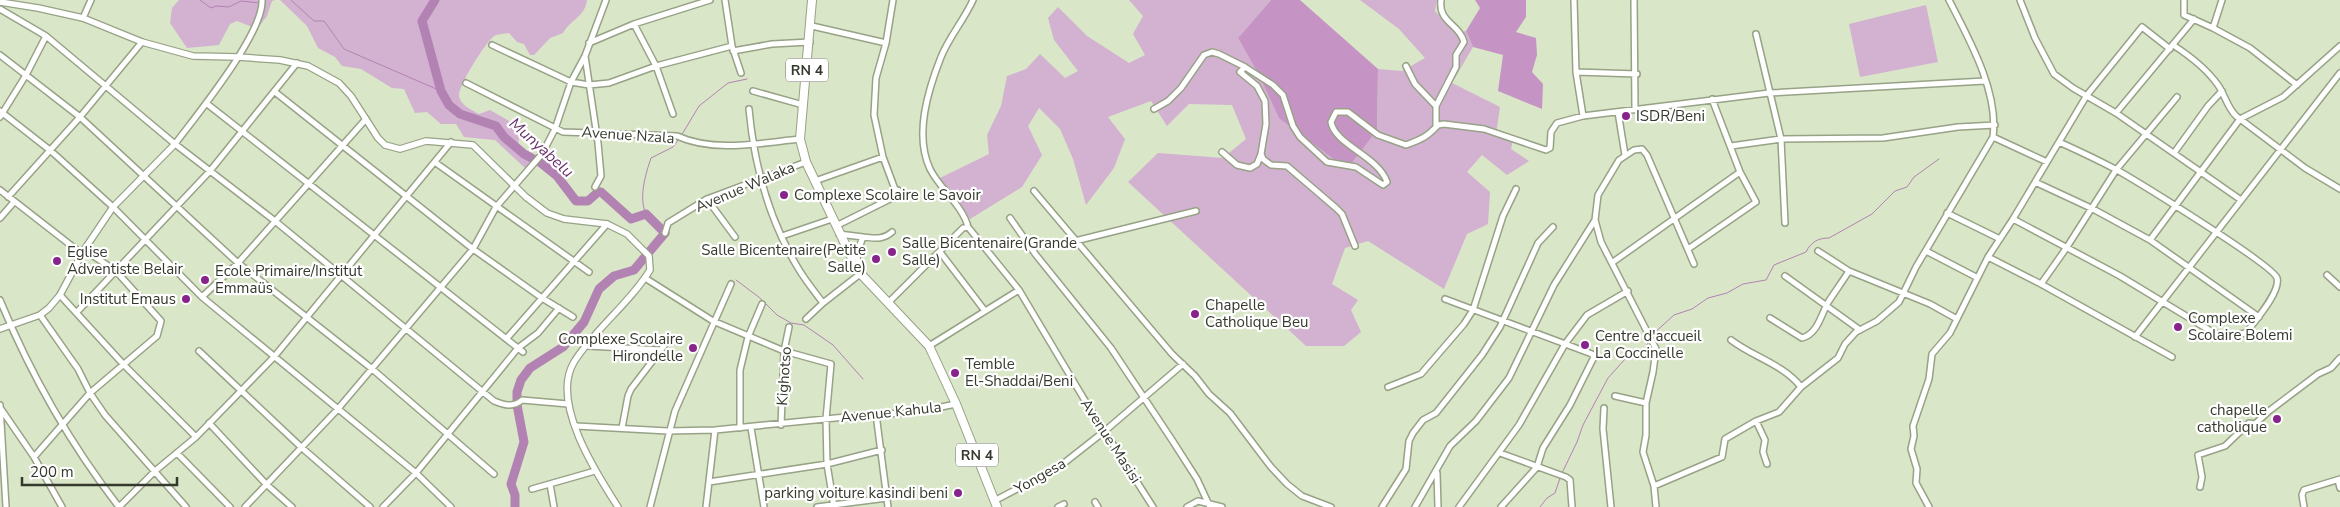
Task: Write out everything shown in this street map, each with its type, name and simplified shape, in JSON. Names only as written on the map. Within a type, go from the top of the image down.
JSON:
[{"type":"highway","name":"RN 4","points":[[812,0],[812,26],[800,139],[806,162],[859,273],[929,346],[956,404],[996,504]]},
{"type":"street","points":[[83,18],[91,0]]},
{"type":"street","points":[[0,329],[40,315],[60,295],[83,252],[113,207],[175,144],[238,57],[255,26],[262,7],[262,0]]},
{"type":"street","points":[[245,507],[337,410],[474,249],[496,207],[537,161],[555,129],[571,82],[585,56],[606,0]]},
{"type":"street","points":[[589,43],[634,24],[710,0]]},
{"type":"street","points":[[725,0],[733,48],[741,73]]},
{"type":"street","points":[[782,236],[835,226],[892,198],[898,190],[896,192],[883,157],[874,115],[873,95],[886,43],[893,0]]},
{"type":"street","name":"Avenue Masisi","points":[[973,0],[941,57],[926,107],[922,137],[930,168],[941,187],[966,220],[968,227],[1019,290],[1084,399],[1106,430],[1153,507]]},
{"type":"street","points":[[1154,109],[1168,101],[1182,88],[1204,56],[1212,52],[1219,54],[1245,67],[1273,85],[1283,95],[1293,126],[1300,137],[1327,162],[1356,167],[1383,185],[1387,182],[1386,178],[1377,166],[1365,154],[1343,140],[1331,122],[1336,112],[1348,112],[1378,134],[1406,145],[1432,134],[1436,126],[1436,106],[1456,67],[1456,55],[1464,42],[1462,35],[1442,15],[1440,10],[1441,0]]},
{"type":"street","points":[[1574,0],[1576,72],[1583,116]]},
{"type":"street","points":[[1634,0],[1637,74],[1636,108]]},
{"type":"street","points":[[1654,486],[1722,457],[1725,439],[1756,421],[1779,412],[1801,387],[1834,361],[1850,338],[1860,330],[1884,317],[1904,294],[1916,267],[1993,137],[1995,125],[1986,81],[1974,48],[1949,0]]},
{"type":"street","points":[[2020,0],[2035,38],[2054,74],[2174,153],[2241,200]]},
{"type":"street","points":[[2184,0],[2184,15],[2250,48],[2297,85]]},
{"type":"street","points":[[2212,28],[2222,0]]},
{"type":"street","points":[[0,2],[83,18],[142,42],[193,56],[238,57],[297,63],[322,72],[339,83],[351,96],[385,146],[400,149],[426,140],[473,145],[515,187],[537,207],[547,213],[564,219],[606,224],[627,234],[649,256],[650,270],[574,362],[570,373],[568,404],[595,472],[618,507]]},
{"type":"street","points":[[0,9],[46,36],[175,144],[275,221],[494,401],[506,405],[517,404],[522,400],[568,404]]},
{"type":"street","points":[[2116,114],[2194,19]]},
{"type":"street","points":[[634,24],[656,66],[673,114]]},
{"type":"street","points":[[812,26],[886,43]]},
{"type":"street","points":[[1929,507],[1916,483],[1916,469],[1911,448],[1914,436],[1913,426],[1927,387],[1932,354],[1950,333],[1988,257],[2013,219],[2087,95],[2142,27],[2205,69],[2222,91],[2231,111],[2240,119],[2281,150],[2340,189]]},
{"type":"street","points":[[1756,34],[1781,139],[1785,223]]},
{"type":"street","points":[[46,36],[26,75],[1,114],[50,151],[113,207],[202,297],[337,410],[416,473],[451,507]]},
{"type":"street","points":[[8,197],[107,86],[142,42]]},
{"type":"street","points":[[492,45],[571,82],[590,85],[609,83],[656,66],[733,48],[810,42]]},
{"type":"street","points":[[2150,240],[2240,119],[2283,97],[2340,46]]},
{"type":"street","points":[[0,55],[80,117],[238,263],[371,368],[494,474]]},
{"type":"street","points":[[585,56],[601,176],[595,187]]},
{"type":"street","points":[[77,312],[210,171],[241,130],[275,92],[297,63]]},
{"type":"street","points":[[1406,66],[1415,84],[1436,106]]},
{"type":"street","points":[[1222,152],[1237,165],[1250,168],[1257,164],[1261,154],[1266,124],[1265,102],[1257,86],[1240,72],[1245,67]]},
{"type":"street","points":[[1576,72],[1637,74]]},
{"type":"street","points":[[2135,337],[2281,150],[2324,90],[2340,73]]},
{"type":"street","points":[[1436,126],[1444,124],[1484,129],[1546,150],[1550,148],[1551,132],[1557,123],[1583,116],[1712,98],[1743,98],[1769,93],[1986,81]]},
{"type":"street","name":"Avenue Nzala","points":[[466,83],[563,132],[596,132],[681,138],[693,143],[720,146],[800,139]]},
{"type":"street","points":[[753,91],[803,105]]},
{"type":"street","points":[[2174,153],[2208,106],[2222,91]]},
{"type":"street","points":[[275,92],[474,249],[542,298],[573,316]]},
{"type":"street","points":[[2041,284],[2093,209],[2116,170],[2177,97]]},
{"type":"street","points":[[1688,249],[1756,202],[1740,172],[1712,98]]},
{"type":"street","points":[[206,103],[521,350]]},
{"type":"street","points":[[749,109],[752,144],[760,178],[782,236],[798,267],[822,303]]},
{"type":"street","points":[[1618,112],[1625,155]]},
{"type":"street","points":[[202,297],[238,263],[366,119]]},
{"type":"street","points":[[1731,146],[1781,139],[1883,138],[1958,127],[1995,125]]},
{"type":"street","points":[[1993,137],[2047,162]]},
{"type":"street","points":[[0,300],[10,326],[87,466],[119,507],[155,471],[196,437],[274,357],[306,316],[436,163],[451,142]]},
{"type":"street","points":[[2013,219],[2165,301],[2208,330],[2225,336],[2246,333],[2266,307],[2278,284],[2276,275],[2217,232],[2116,170],[2059,142]]},
{"type":"street","points":[[1656,507],[1654,486],[1643,456],[1646,434],[1646,403],[1657,354],[1628,291],[1601,242],[1595,220],[1598,195],[1619,160],[1625,155],[1642,149],[1675,218],[1694,264]]},
{"type":"street","points":[[1261,154],[1263,159],[1271,165],[1287,166],[1336,208],[1342,214],[1355,246]]},
{"type":"street","points":[[815,181],[883,157]]},
{"type":"street","name":"Avenue Walaka","points":[[665,234],[668,223],[707,199],[806,162]]},
{"type":"street","points":[[436,163],[589,272]]},
{"type":"street","points":[[1613,262],[1740,172]]},
{"type":"street","points":[[2035,182],[2093,209],[2150,240],[2259,317]]},
{"type":"street","points":[[1388,387],[1421,374],[1464,324],[1473,310],[1503,216],[1516,189]]},
{"type":"street","points":[[0,190],[83,252],[115,270],[162,320],[157,336],[90,393],[34,457]]},
{"type":"street","points":[[1034,191],[1172,354],[1209,394],[1230,413],[1271,467],[1302,496],[1331,507]]},
{"type":"street","points":[[707,199],[735,237]]},
{"type":"street","points":[[0,218],[14,202]]},
{"type":"street","points":[[1075,241],[1196,211]]},
{"type":"street","points":[[1947,213],[2000,239]]},
{"type":"street","points":[[1010,218],[1036,255],[1111,348],[1145,398],[1210,505]]},
{"type":"street","points":[[1415,507],[1450,446],[1476,420],[1509,378],[1554,285],[1595,220]]},
{"type":"street","points":[[507,338],[606,224]]},
{"type":"street","points":[[835,226],[863,237],[879,239],[886,238],[892,232]]},
{"type":"street","points":[[888,302],[963,228],[968,227]]},
{"type":"street","points":[[1382,507],[1406,469],[1409,442],[1413,433],[1423,420],[1436,413],[1482,355],[1502,322],[1538,243],[1553,227]]},
{"type":"street","points":[[806,319],[822,303],[859,273],[858,253],[863,237]]},
{"type":"street","points":[[1818,251],[1849,271],[1957,319]]},
{"type":"street","points":[[1926,251],[1976,278]]},
{"type":"street","points":[[940,252],[985,311]]},
{"type":"street","points":[[1988,257],[2041,284],[2172,357]]},
{"type":"street","points":[[1770,318],[1805,338],[1815,327],[1827,304],[1849,271]]},
{"type":"street","points":[[2327,275],[2340,287]]},
{"type":"street","points":[[1785,276],[1827,304],[1860,330]]},
{"type":"street","points":[[645,278],[713,321],[784,351],[831,364],[826,419],[827,464],[834,506]]},
{"type":"street","points":[[650,507],[668,430],[730,284]]},
{"type":"street","points":[[929,346],[1019,290]]},
{"type":"street","points":[[1459,507],[1500,452],[1537,396],[1565,344],[1587,315],[1628,291]]},
{"type":"street","points":[[60,295],[124,365],[196,437]]},
{"type":"street","points":[[1444,299],[1592,354],[1595,359],[1543,448],[1537,467],[1501,507]]},
{"type":"street","points":[[740,428],[740,370],[748,337],[762,304]]},
{"type":"street","points":[[383,507],[416,473],[483,392],[559,308]]},
{"type":"street","points":[[40,315],[78,369],[90,393],[105,415],[186,507]]},
{"type":"street","name":"Kighotso","points":[[781,425],[784,351],[789,327]]},
{"type":"street","points":[[622,428],[631,389],[670,338]]},
{"type":"street","points":[[1731,340],[1745,351],[1786,371],[1801,387]]},
{"type":"street","points":[[588,346],[661,350]]},
{"type":"street","points":[[199,351],[301,447],[370,507]]},
{"type":"street","points":[[2200,487],[2202,477],[2198,455],[2225,446],[2249,423],[2255,424],[2318,374],[2331,368],[2340,358]]},
{"type":"street","name":"Yongesa","points":[[996,504],[1059,467],[1145,398],[1183,364]]},
{"type":"street","points":[[1615,396],[1646,403]]},
{"type":"street","name":"Avenue Kahula","points":[[576,426],[668,430],[751,428],[876,414],[911,413],[956,404]]},
{"type":"street","points":[[0,407],[34,457],[62,507]]},
{"type":"street","points":[[0,407],[6,507]]},
{"type":"street","points":[[1604,408],[1603,438],[1611,507]]},
{"type":"street","points":[[876,414],[888,507]]},
{"type":"street","points":[[1756,421],[1765,440],[1763,452],[1767,464]]},
{"type":"street","points":[[209,423],[266,484],[292,507]]},
{"type":"street","points":[[751,428],[764,507]]},
{"type":"street","points":[[706,507],[715,430]]},
{"type":"street","points":[[710,482],[827,464],[882,450]]},
{"type":"street","points":[[1500,452],[1570,480],[1572,507]]},
{"type":"street","points":[[177,453],[230,507]]},
{"type":"street","points":[[1437,470],[1438,507]]},
{"type":"street","points":[[532,489],[595,472]]},
{"type":"street","points":[[2304,507],[2302,495],[2304,490],[2339,480],[2340,488]]},
{"type":"street","points":[[550,484],[554,507]]},
{"type":"street","points":[[817,507],[887,498]]},
{"type":"street","points":[[1187,507],[1198,501],[1222,507]]},
{"type":"street","points":[[1058,507],[1064,504]]},
{"type":"shaded area","points":[[179,0],[275,0],[272,1],[267,16],[257,29],[237,21],[230,24],[219,45],[187,48],[170,23],[172,8]]},
{"type":"shaded area","points":[[280,0],[587,0],[586,6],[563,33],[550,38],[534,55],[530,55],[524,44],[517,42],[509,33],[494,36],[473,65],[460,91],[460,99],[467,107],[479,114],[490,110],[509,121],[520,133],[518,145],[527,154],[530,164],[525,168],[495,140],[464,137],[456,124],[441,124],[427,112],[415,113],[404,89],[392,88],[361,69],[342,66],[335,57],[318,48],[307,26]]},
{"type":"shaded area","points":[[1129,0],[1271,0],[1238,38],[1260,77],[1377,130],[1378,69],[1402,71],[1425,58],[1399,29],[1360,0],[1437,0],[1435,11],[1455,33],[1466,31],[1473,47],[1452,83],[1500,107],[1496,135],[1513,140],[1511,149],[1529,161],[1507,175],[1482,155],[1467,172],[1490,192],[1488,224],[1467,234],[1444,289],[1368,241],[1345,248],[1332,284],[1358,300],[1351,310],[1361,332],[1344,346],[1306,346],[1128,182],[1158,153],[1223,158],[1246,139],[1232,105],[1189,104],[1167,126],[1151,101],[1108,117],[1125,139],[1114,168],[1086,205],[1073,159],[1060,129],[1039,108],[1028,126],[1042,155],[1022,187],[970,219],[940,178],[989,154],[987,135],[1001,106],[1007,76],[1026,69],[1040,54],[1065,78],[1078,71],[1054,40],[1048,18],[1058,7],[1087,36],[1129,63],[1145,55],[1133,34],[1143,16]]},
{"type":"shaded area","points":[[1271,0],[1300,0],[1378,69],[1377,130],[1347,169],[1279,118],[1260,77],[1238,38]]},
{"type":"shaded area","points":[[1475,0],[1526,0],[1526,17],[1516,32],[1536,38],[1537,55],[1532,72],[1543,84],[1542,109],[1498,91],[1503,55],[1473,47],[1466,31],[1480,8]]},
{"type":"shaded area","points":[[1926,5],[1938,62],[1860,77],[1849,24]]},
{"type":"waterway","points":[[200,0],[211,8],[216,6],[229,7],[241,1],[259,3]]},
{"type":"waterway","points":[[291,0],[314,21],[324,21],[344,49],[441,91]]},
{"type":"waterway","name":"Munyabelu","points":[[435,0],[422,21],[441,91],[449,105],[460,114],[496,126],[504,137],[524,154],[541,163],[557,176],[576,201],[588,201],[598,192],[601,192],[631,219],[646,214],[665,233],[634,270],[614,276],[599,289],[584,322],[563,347],[530,368],[521,380],[517,392],[517,405],[524,442],[511,484],[515,495],[515,507]]},
{"type":"waterway","points":[[681,136],[699,106],[728,83],[747,79]]},
{"type":"waterway","points":[[646,214],[643,193],[651,158],[673,147],[679,139]]},
{"type":"waterway","points":[[1651,336],[1674,315],[1692,309],[1708,298],[1727,293],[1743,284],[1766,280],[1774,265],[1806,252],[1815,241],[1829,238],[1872,214],[1895,191],[1907,187],[1914,177],[1939,159]]},
{"type":"waterway","points":[[736,280],[760,298],[777,315],[791,323],[804,325],[833,345],[863,379]]},
{"type":"waterway","points":[[1562,473],[1583,425],[1608,378],[1626,358],[1645,349],[1649,340]]},
{"type":"waterway","points":[[1540,507],[1547,498],[1555,493],[1560,478]]},
{"type":"place","name":"ISDR/Beni","points":[[1626,116]]},
{"type":"place","name":"Complexe Scolaire le Savoir","points":[[784,195]]},
{"type":"place","name":"Salle Bicentenaire(Grande Salle)","points":[[892,252]]},
{"type":"place","name":"Salle Bicentenaire(Petite Salle)","points":[[876,259]]},
{"type":"place","name":"Eglise Adventiste Belair","points":[[57,261]]},
{"type":"place","name":"Ecole Primaire/Institut Emmaüs","points":[[205,280]]},
{"type":"place","name":"Institut Emaus","points":[[186,299]]},
{"type":"place","name":"Chapelle Catholique Beu","points":[[1195,314]]},
{"type":"place","name":"Complexe Scolaire Bolemi","points":[[2178,327]]},
{"type":"place","name":"Centre d'accueil La Coccinelle","points":[[1585,345]]},
{"type":"place","name":"Complexe Scolaire Hirondelle","points":[[693,348]]},
{"type":"place","name":"Temble El-Shaddai/Beni","points":[[955,373]]},
{"type":"place","name":"chapelle catholique","points":[[2277,419]]},
{"type":"place","name":"parking voiture kasindi beni","points":[[958,493]]}]
